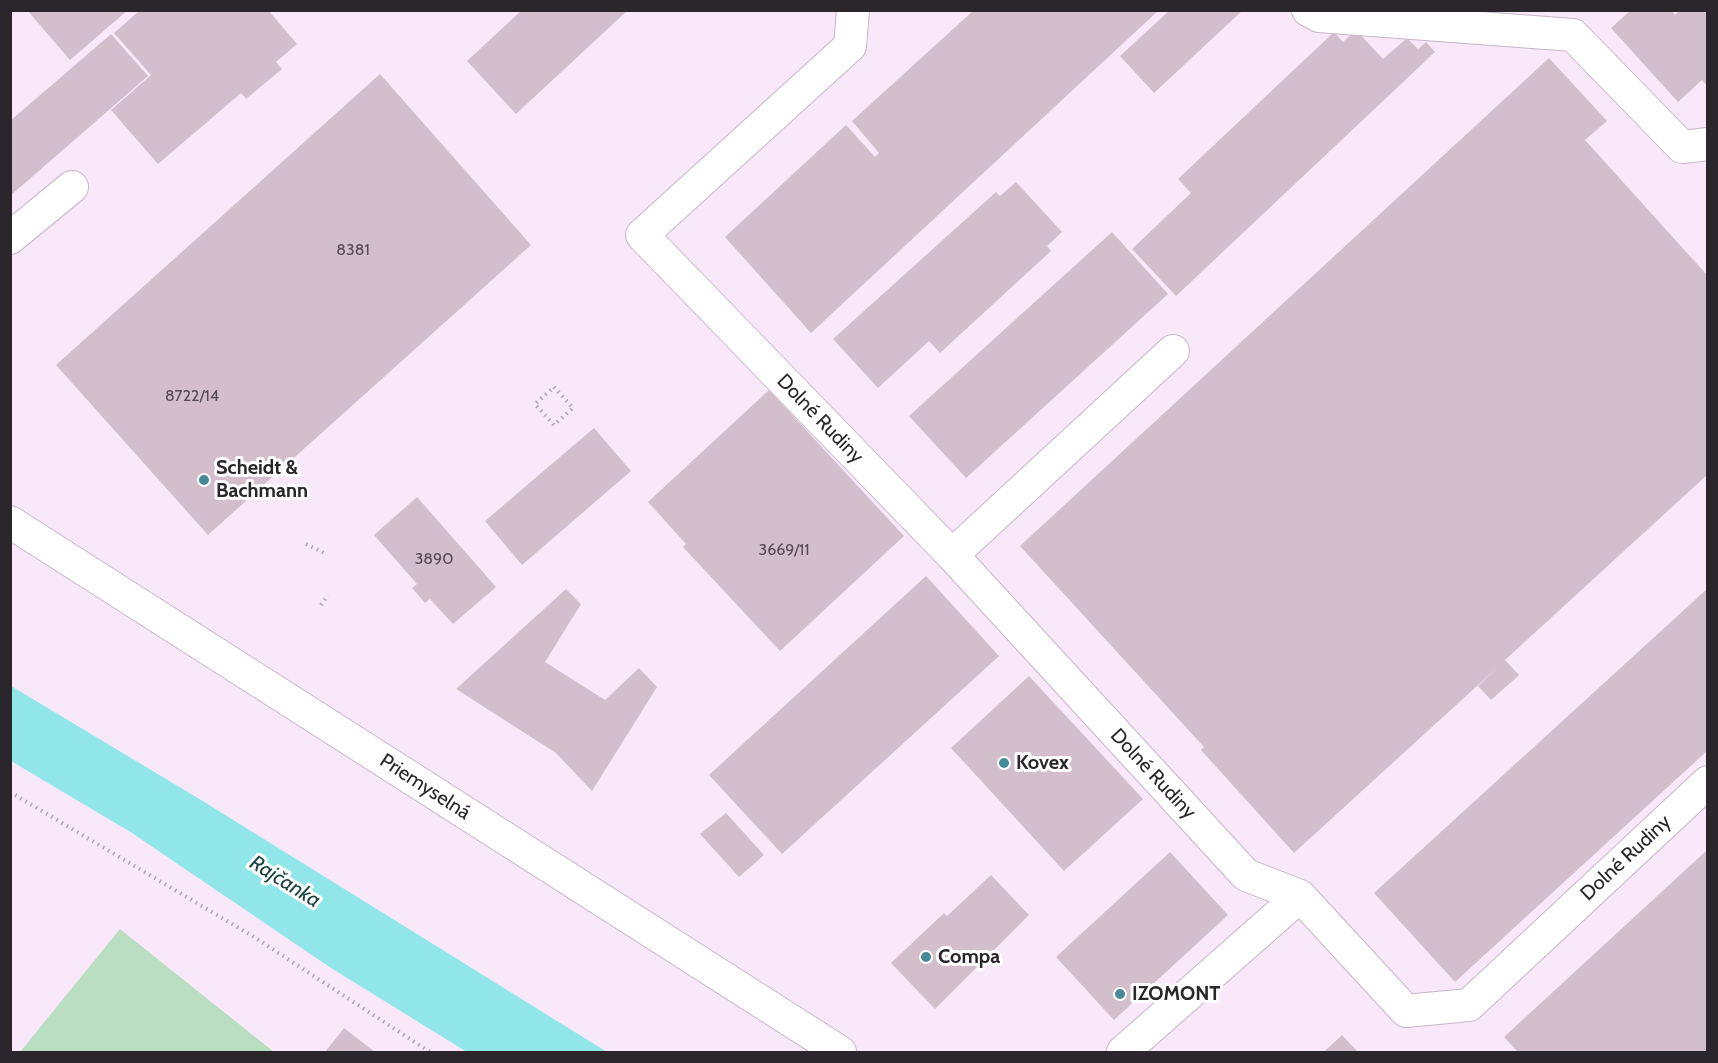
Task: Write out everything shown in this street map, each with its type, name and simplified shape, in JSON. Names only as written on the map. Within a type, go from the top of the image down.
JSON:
[{"type":"street","name":"Dolné Rudiny","points":[[854,10],[850,46],[642,235],[952,555],[1246,875],[1300,896],[1406,1011],[1469,1005],[1707,782]]},
{"type":"street","points":[[1308,10],[1319,16],[1573,35],[1682,147],[1707,144]]},
{"type":"street","points":[[10,238],[72,187]]},
{"type":"street","points":[[952,555],[1173,351]]},
{"type":"street","name":"Priemyselná","points":[[10,522],[840,1053]]},
{"type":"street","points":[[1123,1053],[1300,896]]},
{"type":"path","points":[[554,387],[573,408],[554,425],[535,404],[543,397],[554,387]]},
{"type":"path","points":[[306,544],[324,553]]},
{"type":"path","points":[[321,605],[328,595]]},
{"type":"path","points":[[10,792],[254,937],[430,1053]]},
{"type":"shaded area","points":[[120,929],[274,1052],[20,1052]]},
{"type":"water","name":"Rajčanka","points":[[11,686],[201,800],[607,1052],[467,1052],[331,968],[132,833],[11,761]]},
{"type":"building","points":[[27,10],[128,10],[70,60]]},
{"type":"building","points":[[140,10],[268,10],[297,44],[276,62],[282,69],[246,99],[241,93],[158,164],[111,110],[151,75],[114,33]]},
{"type":"building","points":[[522,10],[628,10],[516,114],[467,61]]},
{"type":"building","points":[[974,10],[1159,10],[811,333],[725,237],[846,125],[875,157],[879,153],[852,121]]},
{"type":"building","points":[[1170,10],[1243,10],[1154,93],[1120,56]]},
{"type":"building","points":[[1631,10],[1671,10],[1675,15],[1680,10],[1707,10],[1707,86],[1702,80],[1678,102],[1611,28]]},
{"type":"building","points":[[1356,30],[1383,59],[1407,38],[1418,49],[1426,42],[1435,52],[1176,296],[1132,249],[1191,193],[1178,179],[1334,32],[1343,42]]},
{"type":"building","points":[[111,34],[148,76],[10,196],[10,121]]},
{"type":"building","points":[[1549,58],[1607,121],[1585,140],[1707,275],[1707,475],[1505,660],[1519,675],[1491,700],[1478,686],[1500,665],[1294,853],[1201,750],[1204,747],[1020,546]]},
{"type":"building","points":[[380,74],[531,245],[208,535],[56,365]]},
{"type":"building","points":[[1016,182],[1062,232],[1047,246],[1051,251],[940,353],[929,341],[878,388],[833,339],[996,192],[1000,196]]},
{"type":"building","points":[[1112,232],[1168,294],[966,478],[909,416]]},
{"type":"building","points":[[769,390],[904,536],[780,651],[683,547],[686,544],[648,502]]},
{"type":"building","points":[[594,428],[631,471],[522,565],[485,521]]},
{"type":"building","points":[[417,497],[496,587],[453,624],[430,599],[425,603],[412,588],[417,584],[374,535]]},
{"type":"building","points":[[926,576],[999,656],[782,854],[709,775]]},
{"type":"building","points":[[566,589],[581,604],[545,662],[605,700],[639,668],[657,687],[592,791],[556,753],[456,689]]},
{"type":"building","points":[[1707,589],[1707,751],[1455,982],[1374,893]]},
{"type":"building","points":[[1029,676],[1143,799],[1064,871],[951,748]]},
{"type":"building","points":[[726,813],[764,855],[739,877],[700,834]]},
{"type":"building","points":[[1707,850],[1707,1052],[1518,1052],[1504,1037]]},
{"type":"building","points":[[1170,852],[1228,915],[1114,1020],[1056,957]]},
{"type":"building","points":[[991,875],[1029,915],[935,1009],[891,963],[944,913],[947,916]]},
{"type":"building","points":[[344,1028],[375,1052],[325,1052]]},
{"type":"building","points":[[1342,1035],[1358,1052],[1323,1052],[1327,1049]]},
{"type":"place","name":"Scheidt & Bachmann","points":[[204,480]]},
{"type":"place","name":"Kovex","points":[[1004,763]]},
{"type":"place","name":"Compa","points":[[926,957]]},
{"type":"place","name":"IZOMONT","points":[[1120,994]]}]
